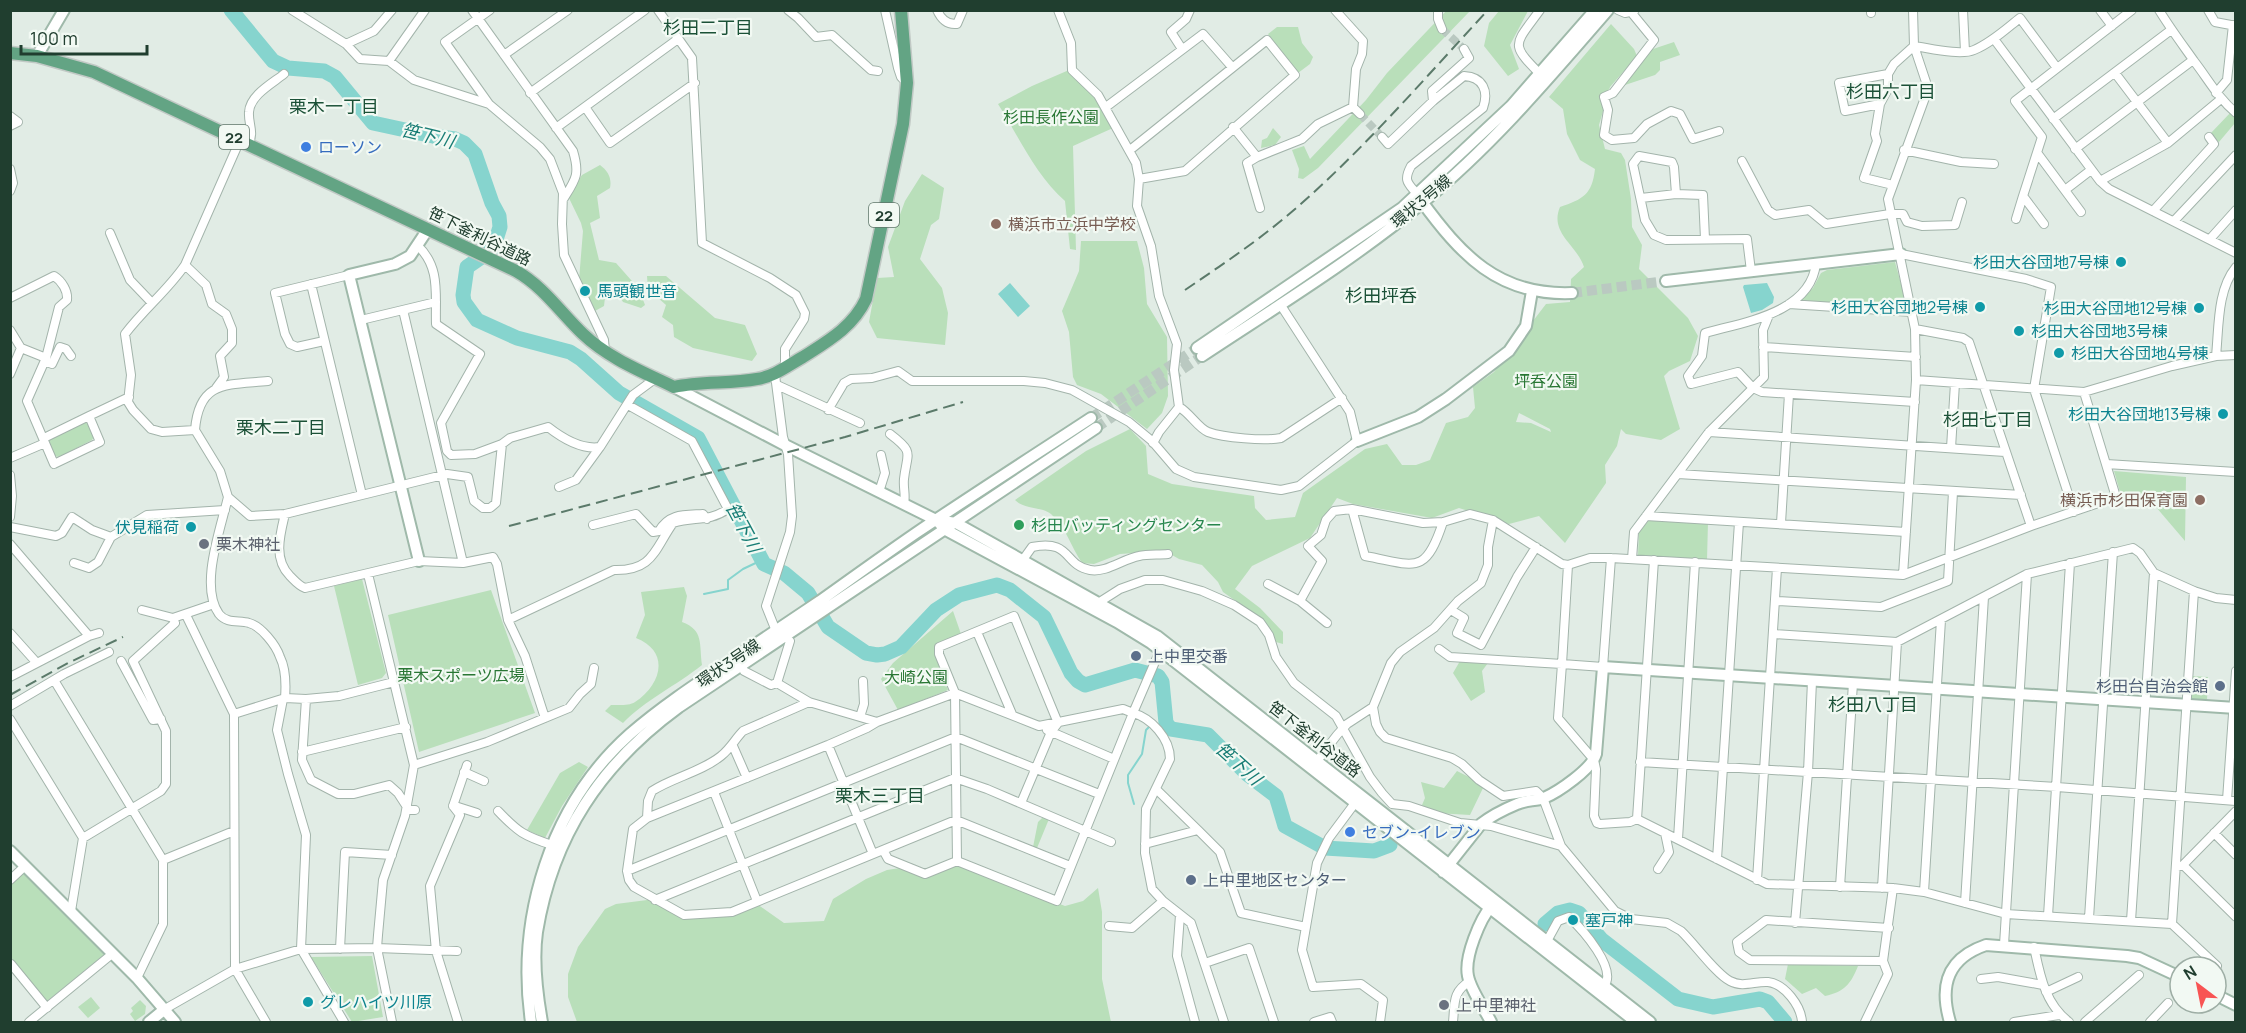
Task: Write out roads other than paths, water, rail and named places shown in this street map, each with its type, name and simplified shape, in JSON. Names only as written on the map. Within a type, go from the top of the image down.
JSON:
[{"type":"main road","name":"22","points":[[674,387],[685,384],[721,384],[779,376],[839,334],[859,313],[866,299],[897,156],[907,83],[901,10]]},
{"type":"main road","name":"笹下釜利谷道路","points":[[10,53],[37,56],[94,72],[533,280],[584,335],[605,352],[674,387]]},
{"type":"street","points":[[37,56],[64,10]]},
{"type":"street","points":[[292,10],[346,44],[360,58],[389,61],[414,80],[489,104]]},
{"type":"street","points":[[346,44],[374,31],[392,10]]},
{"type":"street","points":[[389,61],[425,10]]},
{"type":"street","points":[[472,10],[573,151],[577,165],[576,180],[564,198]]},
{"type":"street","points":[[490,10],[445,42],[489,104],[528,135],[550,159],[564,198],[562,224],[564,255],[604,340],[605,352]]},
{"type":"street","points":[[504,56],[568,10]]},
{"type":"street","points":[[530,93],[645,10]]},
{"type":"street","points":[[658,10],[692,58],[702,243],[770,278],[795,295],[805,313],[804,319],[785,349],[779,376],[792,516],[790,532],[766,606],[780,634],[789,641],[777,683]]},
{"type":"street","points":[[788,10],[816,36],[832,35],[871,70],[879,71]]},
{"type":"street","points":[[885,10],[901,76],[907,83]]},
{"type":"street","points":[[937,10],[941,19],[957,24],[963,10]]},
{"type":"street","points":[[1058,10],[1071,43],[1072,70],[1098,94],[1137,163],[1139,179],[1137,206],[1151,246],[1159,296],[1177,344],[1174,370],[1179,407],[1159,432],[1154,443]]},
{"type":"street","points":[[1182,49],[1171,32],[1186,19],[1190,10]]},
{"type":"street","points":[[1335,10],[1363,41],[1362,54],[1356,69],[1353,107],[1360,114]]},
{"type":"street","points":[[1438,10],[1438,19],[1442,29]]},
{"type":"street","points":[[1540,10],[1523,31],[1518,41],[1518,48],[1523,57],[1544,78]]},
{"type":"street","name":"環状3号線","points":[[1544,78],[1595,10]]},
{"type":"street","name":"環状3号線","points":[[1420,198],[1199,352],[1280,304],[1354,255],[1490,140],[1608,10]]},
{"type":"street","points":[[1618,10],[1633,11],[1654,40],[1613,93],[1604,97],[1608,110],[1604,135],[1612,140],[1634,138],[1647,124],[1671,111],[1680,114],[1693,140],[1719,131]]},
{"type":"street","points":[[1903,575],[1915,402],[1915,329],[1888,200],[1904,150],[1926,95],[1926,82],[1914,46],[1913,10]]},
{"type":"street","points":[[1963,10],[1965,52]]},
{"type":"street","points":[[2100,10],[2112,26]]},
{"type":"street","points":[[2016,219],[2042,137],[2015,101],[2133,10]]},
{"type":"street","points":[[2159,10],[2180,45],[2218,96],[2235,113]]},
{"type":"street","points":[[2100,182],[2168,143],[2218,96],[2227,80],[2234,26],[2215,22],[2208,10]]},
{"type":"street","points":[[1893,185],[1864,178],[1877,141],[1875,135],[1880,104],[1888,89],[1888,74],[1894,64],[1914,46],[1965,52],[1973,50],[1994,39],[2020,18],[2057,68]]},
{"type":"street","points":[[2053,119],[2171,30]]},
{"type":"street","points":[[1107,108],[1203,34],[1232,67]]},
{"type":"street","points":[[556,128],[678,39]]},
{"type":"street","points":[[1994,39],[2100,182],[2109,189],[2235,253]]},
{"type":"street","points":[[1130,150],[1267,40],[1295,75],[1185,171],[1139,179]]},
{"type":"street","points":[[1433,101],[1432,91],[1468,58],[1464,49]]},
{"type":"street","points":[[2075,149],[2193,60]]},
{"type":"street","points":[[2115,73],[2168,143]]},
{"type":"street","points":[[195,430],[162,432],[151,429],[133,410],[128,402],[131,375],[125,334],[174,281],[185,265],[244,142],[252,138],[249,111],[256,96],[284,74]]},
{"type":"street","points":[[1880,104],[1845,111],[1839,83],[1888,74]]},
{"type":"street","points":[[1382,137],[1388,144],[1433,101],[1464,76],[1471,76],[1479,80],[1485,88],[1486,97],[1483,108],[1411,166],[1406,175],[1407,182],[1455,241],[1480,266],[1504,282],[1532,291],[1550,294],[1572,293]]},
{"type":"street","points":[[585,107],[610,143],[694,83]]},
{"type":"street","points":[[1260,208],[1247,163],[1302,139],[1318,124],[1353,107]]},
{"type":"street","points":[[10,116],[18,122],[10,126]]},
{"type":"street","points":[[1233,127],[1257,157]]},
{"type":"street","points":[[2153,211],[2214,144],[2209,137]]},
{"type":"street","points":[[1904,150],[1961,162],[1994,164]]},
{"type":"street","points":[[2038,154],[2081,212]]},
{"type":"street","points":[[2174,221],[2235,155]]},
{"type":"street","points":[[1676,194],[1672,162],[1639,156],[1633,164],[1645,219],[1654,235],[1666,240],[1747,239],[1751,271]]},
{"type":"street","points":[[1742,161],[1768,210],[1775,215],[1809,210],[1826,224],[1903,214],[1907,222],[1922,226],[1955,225],[1962,202]]},
{"type":"street","points":[[10,170],[12,178],[12,190],[10,191]]},
{"type":"street","points":[[2065,190],[2091,170]]},
{"type":"street","points":[[1641,198],[1676,194],[1702,195],[1705,239]]},
{"type":"street","points":[[2023,196],[2044,224]]},
{"type":"street","points":[[2210,239],[2235,210]]},
{"type":"street","points":[[324,341],[297,347],[290,344],[285,334],[275,292],[395,264],[410,256],[428,229]]},
{"type":"street","points":[[110,233],[130,280],[152,303]]},
{"type":"street","points":[[417,245],[426,253],[435,271],[436,324],[480,354],[441,423],[447,451],[451,455],[475,454],[497,447],[510,438],[548,427],[566,440],[586,447],[600,447]]},
{"type":"street","points":[[1666,281],[1901,254],[2026,279],[2051,287],[2034,389],[2074,512]]},
{"type":"street","points":[[1816,263],[1815,273],[1809,286],[1789,304],[1769,315],[1705,333],[1702,356],[1688,376],[1692,384],[1737,372],[1754,388],[1762,392],[1915,402]]},
{"type":"street","points":[[185,265],[206,285],[209,300],[216,309],[226,314],[232,328],[232,343],[220,356],[224,377],[199,405],[195,430],[219,471],[228,497],[250,516],[285,514],[442,476],[468,477],[474,501],[483,508],[490,508],[496,502],[497,447]]},
{"type":"street","points":[[2216,356],[2222,301],[2230,274],[2235,267]]},
{"type":"street","points":[[349,275],[419,561]]},
{"type":"street","points":[[10,298],[54,276],[59,279],[68,293],[67,300],[59,307],[46,360],[27,401],[54,464],[100,442],[89,416]]},
{"type":"street","points":[[310,284],[362,495]]},
{"type":"street","points":[[828,410],[844,383],[851,379],[873,378],[898,371],[912,381],[1045,383],[1072,390],[1129,422],[1154,443],[1176,469],[1194,477],[1281,490],[1299,486],[1357,441],[1418,417],[1446,399],[1509,351],[1526,326],[1532,291]]},
{"type":"street","points":[[361,320],[436,302]]},
{"type":"street","points":[[1280,304],[1350,412],[1357,441]]},
{"type":"street","points":[[1789,304],[1912,312]]},
{"type":"street","points":[[403,310],[463,562]]},
{"type":"street","points":[[1632,559],[1634,532],[1709,432],[1764,377],[1763,330],[1769,315]]},
{"type":"street","points":[[1915,329],[1963,338],[1970,342],[2031,526]]},
{"type":"street","points":[[10,330],[21,348],[52,364],[60,346],[66,349],[71,356]]},
{"type":"street","points":[[1763,347],[1916,357]]},
{"type":"street","points":[[10,374],[21,348]]},
{"type":"street","points":[[1916,380],[2084,392],[2216,356],[2235,355]]},
{"type":"street","points":[[779,376],[828,410],[860,423]]},
{"type":"street","points":[[559,487],[576,480],[633,395],[657,378]]},
{"type":"street","points":[[216,387],[268,381]]},
{"type":"street","points":[[1951,448],[1954,383]]},
{"type":"street","name":"笹下釜利谷道路","points":[[674,387],[936,520],[956,523],[1137,624],[1492,905],[1645,1022]]},
{"type":"street","points":[[1300,601],[1323,561],[1308,546],[1321,535],[1326,520],[1334,511],[1352,509],[1423,523],[1443,522],[1470,514],[1493,520],[1562,564],[1590,558],[1611,558],[1903,575],[2031,526],[2116,497],[2084,392]]},
{"type":"street","points":[[1781,524],[1789,394]]},
{"type":"street","points":[[10,458],[129,397]]},
{"type":"street","points":[[1179,407],[1207,432],[1269,441],[1281,438],[1342,398]]},
{"type":"street","points":[[508,620],[614,570],[631,571],[643,565],[655,555],[673,523],[707,519],[728,509],[694,444],[628,405]]},
{"type":"street","name":"環状3号線","points":[[531,1023],[528,976],[529,933],[540,878],[566,816],[594,774],[629,735],[678,696],[780,634],[828,601],[936,520],[1094,423],[946,530],[828,601]]},
{"type":"street","points":[[1709,432],[2005,452]]},
{"type":"street","points":[[890,434],[903,444],[909,455],[904,477],[906,496],[904,504]]},
{"type":"street","points":[[879,492],[885,473],[881,455]]},
{"type":"street","points":[[2106,464],[2235,472]]},
{"type":"street","points":[[1678,474],[2020,495]]},
{"type":"street","points":[[10,517],[11,477]]},
{"type":"street","points":[[1776,601],[1881,608],[1948,581],[1953,492]]},
{"type":"street","points":[[228,497],[210,575],[214,604],[220,616],[230,621],[251,623],[263,633],[280,656],[286,682],[277,730],[306,835],[301,949],[344,1023]]},
{"type":"street","points":[[1352,509],[1365,556],[1415,565],[1423,561],[1436,545],[1443,522]]},
{"type":"street","points":[[74,563],[89,568],[98,562],[111,537],[147,515],[225,510]]},
{"type":"street","points":[[283,579],[278,545],[285,514]]},
{"type":"street","points":[[593,525],[636,514],[653,532],[659,531],[669,518],[676,516],[703,514],[707,519]]},
{"type":"street","points":[[1646,516],[1906,532]]},
{"type":"street","points":[[10,527],[56,536],[62,533],[72,517],[92,530],[111,537]]},
{"type":"street","name":"笹下釜利谷道路","points":[[936,520],[946,530],[1162,646],[1317,761],[1358,799]]},
{"type":"street","points":[[1493,520],[1488,547],[1488,565],[1481,583],[1458,601],[1423,638],[1400,651],[1391,663],[1373,707],[1380,732],[1392,741],[1418,746],[1452,758],[1503,796],[1536,791],[1543,798],[1561,846],[1615,911],[1631,919],[1672,925],[1731,982],[1746,985],[1765,982],[1776,984],[1795,1001],[1802,1013],[1802,1023]]},
{"type":"street","points":[[1717,859],[1739,522]]},
{"type":"street","points":[[10,544],[89,636]]},
{"type":"street","points":[[1022,561],[1032,546],[1042,545],[1054,546],[1088,570],[1098,571],[1138,556],[1168,554]]},
{"type":"street","points":[[1451,610],[1464,618],[1457,633],[1481,645],[1517,577],[1536,547]]},
{"type":"street","points":[[1774,634],[1897,642],[2027,574],[2133,548],[2140,553],[2154,573],[2194,591],[2216,598],[2235,600]]},
{"type":"street","points":[[2089,918],[2113,552]]},
{"type":"street","points":[[283,570],[305,588],[419,561],[463,562],[493,557],[497,564],[508,620],[525,656],[545,718]]},
{"type":"street","points":[[1611,558],[1594,760],[1596,769],[1594,816],[1600,824],[1630,822],[1636,819]]},
{"type":"street","points":[[1636,819],[1654,560]]},
{"type":"street","points":[[1678,838],[1695,562]]},
{"type":"street","points":[[2048,915],[2070,563]]},
{"type":"street","points":[[1568,564],[1558,718],[1594,760]]},
{"type":"street","points":[[1757,880],[1777,568]]},
{"type":"street","points":[[2131,921],[2154,573]]},
{"type":"street","points":[[368,574],[414,765],[405,816],[383,880],[377,948],[391,1022]]},
{"type":"street","points":[[2004,945],[2027,574]]},
{"type":"street","points":[[1098,603],[1120,589],[1145,579],[1172,582],[1226,601],[1260,622],[1269,635],[1276,657],[1294,683],[1336,716],[1370,777],[1392,804],[1409,806],[1460,823],[1481,824],[1561,846]]},
{"type":"street","points":[[1268,584],[1300,601],[1327,623]]},
{"type":"street","points":[[2172,924],[2180,866],[2181,795],[2194,591]]},
{"type":"street","points":[[1965,903],[1984,597]]},
{"type":"street","points":[[142,610],[173,618],[214,604]]},
{"type":"street","points":[[186,615],[234,714],[235,969],[266,1023]]},
{"type":"street","points":[[957,861],[955,693],[939,654],[939,647],[1014,616],[1058,723]]},
{"type":"street","points":[[83,838],[161,791],[166,784],[166,730],[132,661],[175,623],[173,618]]},
{"type":"street","points":[[1924,892],[1941,620]]},
{"type":"street","points":[[977,632],[1012,714]]},
{"type":"street","points":[[10,633],[36,662]]},
{"type":"street","points":[[10,677],[36,662],[99,633]]},
{"type":"street","name":"環状3号線","points":[[542,1023],[537,972],[537,933],[549,882],[563,844],[600,781],[634,742],[780,634]]},
{"type":"street","points":[[146,640],[160,635]]},
{"type":"street","points":[[1882,888],[1897,642]]},
{"type":"street","points":[[883,850],[888,859],[925,874],[957,861],[1057,901],[1150,669],[1162,646]]},
{"type":"street","points":[[1439,649],[1450,657],[2234,708]]},
{"type":"street","points":[[10,706],[109,652]]},
{"type":"street","points":[[121,661],[153,720],[161,719]]},
{"type":"street","points":[[741,664],[744,671],[771,685],[777,683],[809,702],[877,722]]},
{"type":"street","points":[[414,765],[487,742],[569,708],[591,684],[594,668]]},
{"type":"street","points":[[1640,762],[2057,787],[2231,800],[2235,671]]},
{"type":"street","points":[[54,680],[163,860],[163,924],[137,978]]},
{"type":"street","points":[[860,717],[864,704],[863,681]]},
{"type":"street","points":[[1795,923],[1800,886],[1812,681]]},
{"type":"street","points":[[234,714],[284,698],[339,696],[394,682]]},
{"type":"street","points":[[1840,887],[1853,683]]},
{"type":"street","points":[[1070,866],[956,820],[732,912],[684,915],[634,887],[627,871],[633,830],[647,818],[828,745],[877,722],[955,693],[1041,725],[1051,732],[1114,759]]},
{"type":"street","points":[[306,699],[302,760],[311,780],[338,794],[354,794],[388,785],[399,793],[409,810],[415,810]]},
{"type":"street","points":[[647,818],[648,801],[652,792],[719,758],[733,746],[735,739],[743,730],[809,702]]},
{"type":"street","points":[[1317,761],[1330,742],[1373,707]]},
{"type":"street","points":[[1041,725],[1123,709],[1145,717],[1166,740],[1170,759],[1146,808],[1145,844],[1152,889],[1163,901],[1191,923],[1224,1023]]},
{"type":"street","points":[[10,719],[83,838],[71,911]]},
{"type":"street","points":[[1021,803],[1051,732],[1058,723]]},
{"type":"street","points":[[302,752],[406,727]]},
{"type":"street","points":[[627,871],[843,781],[956,737],[1099,794]]},
{"type":"street","points":[[828,745],[873,854]]},
{"type":"street","points":[[733,746],[747,778]]},
{"type":"street","points":[[1446,868],[1481,824],[1519,803],[1543,798],[1589,767],[1594,760]]},
{"type":"street","points":[[453,806],[466,769],[484,781]]},
{"type":"street","points":[[655,900],[955,778],[1021,803],[1111,842]]},
{"type":"street","points":[[1156,789],[1220,852],[1241,913],[1306,927]]},
{"type":"street","points":[[714,792],[757,901]]},
{"type":"street","points":[[1358,799],[1329,838],[1317,863],[1302,950],[1313,987],[1361,984],[1383,1000],[1380,1023]]},
{"type":"street","points":[[453,806],[477,813]]},
{"type":"street","points":[[453,806],[460,815],[430,886],[436,951],[458,1023]]},
{"type":"street","points":[[498,811],[515,829],[527,837],[552,845]]},
{"type":"street","points":[[2180,866],[2235,811]]},
{"type":"street","points":[[1636,819],[1767,884],[1893,888],[1924,892],[2006,914],[2172,924],[2205,955]]},
{"type":"street","points":[[1145,844],[1198,830]]},
{"type":"street","points":[[163,860],[234,831]]},
{"type":"street","points":[[1658,869],[1669,852],[1665,833]]},
{"type":"street","points":[[2214,833],[2235,855]]},
{"type":"street","points":[[10,851],[137,978],[176,1023]]},
{"type":"street","points":[[340,949],[345,852],[392,855]]},
{"type":"street","points":[[10,880],[25,866]]},
{"type":"street","points":[[2180,866],[2235,917]]},
{"type":"street","points":[[1864,1023],[1888,974],[1883,962],[1893,888]]},
{"type":"street","points":[[1109,926],[1132,928],[1163,901]]},
{"type":"street","points":[[1491,1023],[1467,974],[1468,956],[1492,905]]},
{"type":"street","name":"笹下釜利谷道路","points":[[1492,905],[1546,941],[1604,986],[1645,1022]]},
{"type":"street","points":[[1180,915],[1177,956],[1195,1023]]},
{"type":"street","points":[[1546,941],[1558,921],[1569,917],[1586,933],[1597,950],[1608,976],[1608,982],[1604,986]]},
{"type":"street","points":[[1883,962],[1750,960],[1739,952],[1737,942],[1766,920],[1889,928]]},
{"type":"street","points":[[1950,1023],[1945,1001],[1950,971],[1965,954],[1986,945],[2127,956],[2139,958],[2168,971]]},
{"type":"street","points":[[2034,947],[2044,989],[2059,1015],[2069,1023]]},
{"type":"street","points":[[148,1023],[165,1009],[235,969],[301,949],[377,948],[458,951]]},
{"type":"street","points":[[1205,963],[1249,948],[1274,1023]]},
{"type":"street","points":[[29,1023],[112,954]]},
{"type":"street","points":[[11,964],[47,1008]]},
{"type":"street","points":[[2085,1023],[2139,975]]},
{"type":"street","points":[[1981,979],[1998,977],[2044,989],[2078,977]]},
{"type":"street","points":[[1453,1023],[1456,992],[1459,987],[1470,981]]},
{"type":"street","points":[[2150,1023],[2168,1004]]},
{"type":"street","points":[[2014,1023],[2059,1015]]},
{"type":"street","points":[[1314,1023],[1330,1017],[1332,1023]]},
{"type":"water","points":[[1010,283],[1030,306],[1018,317],[998,294]]},
{"type":"water","points":[[1767,283],[1774,297],[1773,303],[1762,310],[1751,313],[1744,285]]},
{"type":"waterway","name":"笹下川","points":[[231,10],[273,61],[288,68],[324,71],[335,77],[373,123],[455,139],[464,143],[475,154],[492,203],[499,216],[500,227],[493,249],[467,267],[464,302],[477,320],[517,338],[570,352],[619,393],[698,438],[764,564],[784,573],[808,593],[828,627],[866,653],[885,654],[901,647],[936,610],[959,595],[997,585],[1010,590],[1044,617],[1071,673],[1078,681],[1085,685],[1135,670],[1158,676],[1162,682],[1166,723],[1171,729],[1208,735],[1247,774],[1276,796],[1285,826],[1325,848],[1374,851],[1390,845]]},
{"type":"waterway","points":[[704,594],[728,589],[728,580],[743,569],[762,560]]},
{"type":"waterway","name":"笹下川","points":[[1161,720],[1165,719]]},
{"type":"waterway","points":[[1134,804],[1128,775],[1142,754],[1146,730],[1149,727]]},
{"type":"waterway","name":"笹下川","points":[[1545,924],[1558,913],[1570,910],[1579,913],[1602,940],[1678,999],[1713,1007],[1760,999],[1768,1002],[1785,1022]]},
{"type":"tunnel","points":[[1442,29],[1464,49]]},
{"type":"tunnel","points":[[1360,114],[1382,137]]},
{"type":"tunnel","points":[[1572,293],[1666,281]]},
{"type":"tunnel","points":[[1091,418],[1197,348]]},
{"type":"tunnel","points":[[1096,428],[1202,356]]},
{"type":"railway","points":[[1185,290],[1263,235],[1315,192],[1391,116],[1488,10]]},
{"type":"railway","points":[[509,526],[845,437],[963,402]]},
{"type":"railway","points":[[10,695],[68,663],[123,637]]},
{"type":"place","name":"ローソン","points":[[306,147]]},
{"type":"place","name":"横浜市立浜中学校","points":[[996,224]]},
{"type":"place","name":"杉田大谷団地7号棟","points":[[2121,262]]},
{"type":"place","name":"馬頭観世音","points":[[585,291]]},
{"type":"place","name":"杉田大谷団地2号棟","points":[[1980,307]]},
{"type":"place","name":"杉田大谷団地12号棟","points":[[2199,308]]},
{"type":"place","name":"杉田大谷団地3号棟","points":[[2019,331]]},
{"type":"place","name":"杉田大谷団地4号棟","points":[[2059,353]]},
{"type":"place","name":"杉田大谷団地13号棟","points":[[2223,414]]},
{"type":"place","name":"横浜市杉田保育園","points":[[2200,500]]},
{"type":"place","name":"杉田バッティングセンター","points":[[1019,525]]},
{"type":"place","name":"伏見稲荷","points":[[191,527]]},
{"type":"place","name":"栗木神社","points":[[204,544]]},
{"type":"place","name":"上中里交番","points":[[1136,656]]},
{"type":"place","name":"杉田台自治会館","points":[[2220,686]]},
{"type":"place","name":"セブン-イレブン","points":[[1350,832]]},
{"type":"place","name":"上中里地区センター","points":[[1191,880]]},
{"type":"place","name":"塞戸神","points":[[1573,920]]},
{"type":"place","name":"グレハイツ川原","points":[[308,1002]]},
{"type":"place","name":"上中里神社","points":[[1444,1005]]},
{"type":"district","name":"杉田二丁目","points":[[708,27]]},
{"type":"district","name":"杉田六丁目","points":[[1891,91]]},
{"type":"district","name":"栗木一丁目","points":[[334,106]]},
{"type":"district","name":"杉田坪呑","points":[[1381,295]]},
{"type":"district","name":"杉田七丁目","points":[[1988,419]]},
{"type":"district","name":"栗木二丁目","points":[[281,427]]},
{"type":"district","name":"杉田八丁目","points":[[1873,704]]},
{"type":"district","name":"栗木三丁目","points":[[880,795]]},
{"type":"park label","name":"杉田長作公園","points":[[1051,117]]},
{"type":"park label","name":"坪呑公園","points":[[1546,381]]},
{"type":"park label","name":"栗木スポーツ広場","points":[[461,675]]},
{"type":"park label","name":"大崎公園","points":[[916,677]]}]
